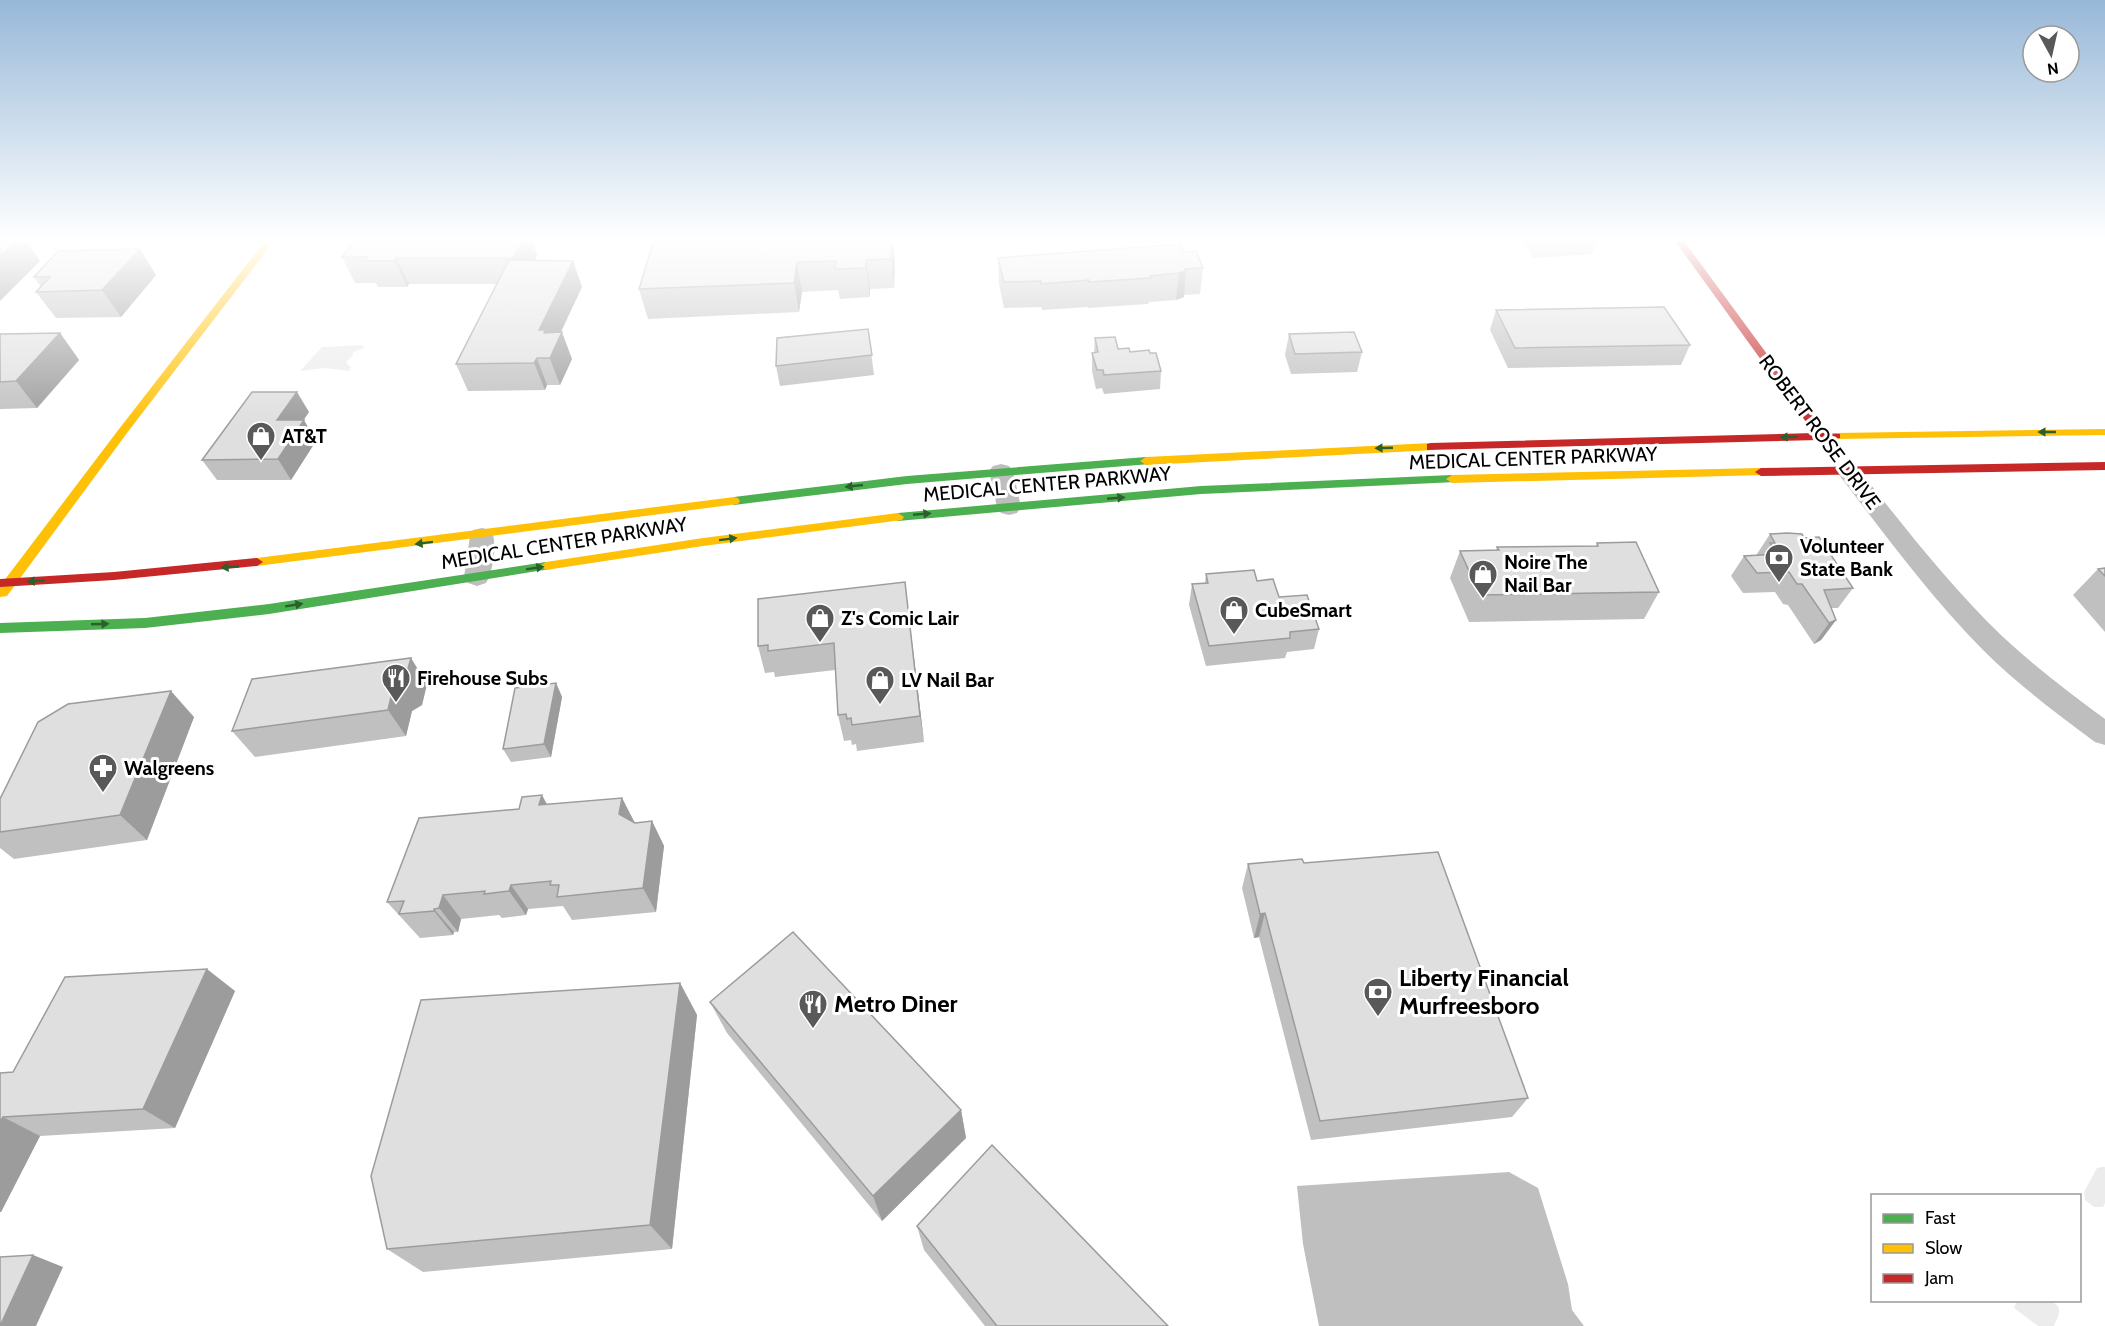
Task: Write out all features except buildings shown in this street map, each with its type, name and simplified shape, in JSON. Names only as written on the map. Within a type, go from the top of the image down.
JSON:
[{"type":"main road","points":[[0,596],[5,583],[222,303]]},
{"type":"main road","name":"ROBERT ROSE DRIVE","points":[[1724,303],[1848,471]]},
{"type":"main road","name":"MEDICAL CENTER PARKWAY","points":[[5,583],[257,564],[482,536],[744,498],[1001,471],[1264,452],[1822,436],[2105,432]]},
{"type":"main road","name":"MEDICAL CENTER PARKWAY","points":[[0,628],[146,623],[269,609],[703,542],[912,515],[1201,490],[1505,477],[2105,466]]},
{"type":"street","points":[[1001,471],[1009,507]]},
{"type":"street","name":"ROBERT ROSE DRIVE","points":[[1848,471],[1919,562],[1977,627],[2055,699],[2105,734]]},
{"type":"street","points":[[477,577],[482,536]]},
{"type":"shaded area","points":[[363,345],[364,348],[353,352],[346,362],[351,368],[349,371],[325,368],[300,371],[322,347]]},
{"type":"shaded area","points":[[2105,1167],[2105,1203],[2103,1207],[2094,1207],[2085,1200],[2084,1192],[2097,1168]]},
{"type":"shaded area","points":[[1509,1172],[1538,1188],[1568,1284],[1572,1310],[1584,1326],[1319,1326],[1303,1244],[1297,1186]]},
{"type":"shaded area","points":[[2017,1302],[2052,1302],[2058,1307],[2059,1312],[2054,1326],[2038,1326],[2014,1308]]},
{"type":"traffic: fast","points":[[734,501],[907,480],[1146,461]]},
{"type":"traffic: fast","points":[[898,517],[1201,490],[1452,479]]},
{"type":"traffic: fast","points":[[0,628],[145,623],[269,609],[546,566]]},
{"type":"traffic: slow","points":[[2,593],[222,303]]},
{"type":"traffic: slow","points":[[1836,436],[2105,432]]},
{"type":"traffic: slow","points":[[1146,461],[1431,447]]},
{"type":"traffic: slow","points":[[1452,479],[1761,472]]},
{"type":"traffic: slow","points":[[257,562],[734,501]]},
{"type":"traffic: slow","points":[[546,566],[703,542],[898,517]]},
{"type":"traffic: jam","points":[[1724,303],[1832,450]]},
{"type":"traffic: jam","points":[[1431,447],[1836,436]]},
{"type":"traffic: jam","points":[[1761,472],[2105,466]]},
{"type":"traffic: jam","points":[[0,583],[114,576],[257,562]]},
{"type":"place","name":"AT&T","points":[[261,462]]},
{"type":"place","name":"Volunteer State Bank","points":[[1779,584]]},
{"type":"place","name":"Noire The Nail Bar","points":[[1483,600]]},
{"type":"place","name":"CubeSmart","points":[[1234,636]]},
{"type":"place","name":"Z's Comic Lair","points":[[820,644]]},
{"type":"place","name":"Firehouse Subs","points":[[396,704]]},
{"type":"place","name":"LV Nail Bar","points":[[880,706]]},
{"type":"place","name":"Walgreens","points":[[103,794]]},
{"type":"place","name":"Liberty Financial Murfreesboro","points":[[1378,1018]]},
{"type":"place","name":"Metro Diner","points":[[813,1030]]}]
